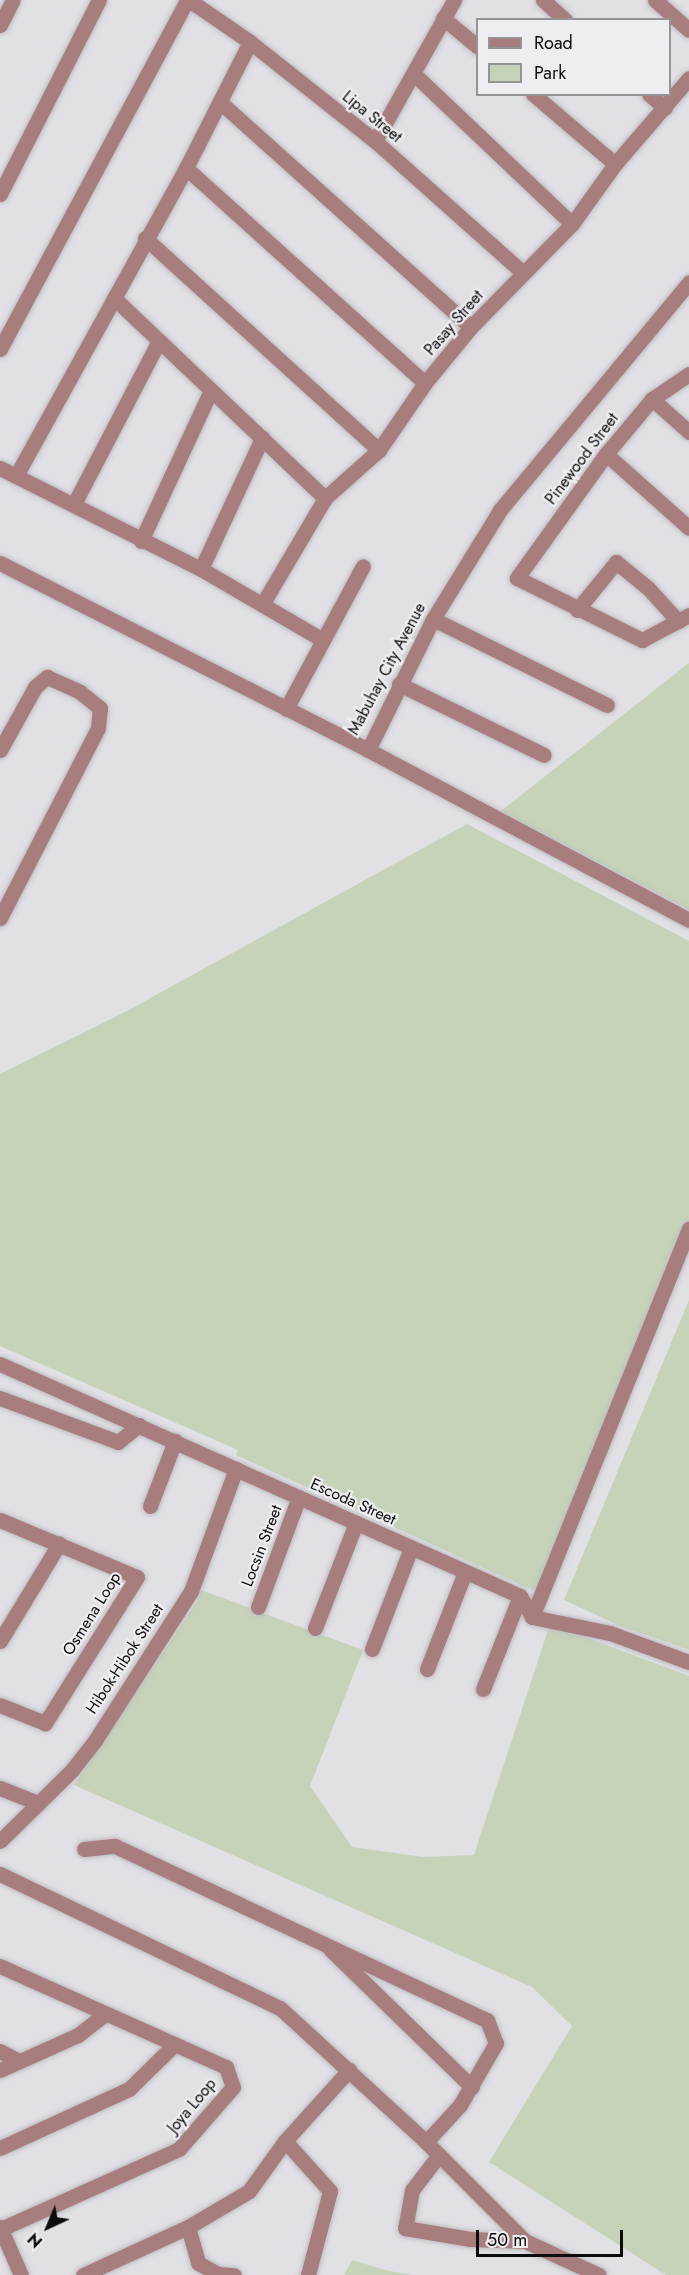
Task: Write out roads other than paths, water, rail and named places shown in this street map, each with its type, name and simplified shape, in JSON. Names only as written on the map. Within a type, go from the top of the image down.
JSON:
[{"type":"street","points":[[0,25],[14,0]]},
{"type":"street","points":[[0,194],[99,0]]},
{"type":"street","points":[[0,349],[188,0]]},
{"type":"street","name":"Lipa Street","points":[[188,0],[250,42],[375,141],[524,273]]},
{"type":"street","points":[[375,141],[415,75],[454,0]]},
{"type":"street","points":[[543,0],[563,18]]},
{"type":"street","points":[[655,0],[689,30]]},
{"type":"street","points":[[443,18],[476,46]]},
{"type":"street","points":[[16,476],[145,238],[186,168],[250,42]]},
{"type":"street","points":[[415,75],[572,224]]},
{"type":"street","name":"Pasay Street","points":[[263,603],[325,498],[379,450],[425,383],[471,327],[572,224],[615,164],[689,78]]},
{"type":"street","points":[[535,96],[615,164]]},
{"type":"street","points":[[651,96],[665,108]]},
{"type":"street","points":[[220,102],[471,327]]},
{"type":"street","points":[[186,168],[425,383]]},
{"type":"street","points":[[145,238],[379,450]]},
{"type":"street","name":"Mabuhay City Avenue","points":[[0,563],[368,750],[433,619],[500,510],[689,282]]},
{"type":"street","points":[[114,298],[325,498]]},
{"type":"street","points":[[74,504],[159,341]]},
{"type":"street","name":"Pinewood Street","points":[[577,610],[517,578],[606,454],[652,399],[689,374]]},
{"type":"street","points":[[141,541],[212,390]]},
{"type":"street","points":[[652,399],[689,432]]},
{"type":"street","points":[[201,569],[262,438]]},
{"type":"street","points":[[606,454],[689,528]]},
{"type":"street","points":[[0,468],[74,504],[141,541],[201,569],[323,640]]},
{"type":"street","points":[[616,562],[684,618],[642,640],[577,610],[616,562]]},
{"type":"street","points":[[286,709],[363,566]]},
{"type":"street","points":[[433,619],[607,705]]},
{"type":"street","points":[[0,750],[35,687],[47,677],[80,692],[100,708],[98,728],[0,918]]},
{"type":"street","points":[[399,684],[544,756]]},
{"type":"street","points":[[368,750],[689,920]]},
{"type":"street","points":[[532,1617],[689,1229]]},
{"type":"street","name":"Escoda Street","points":[[0,1364],[520,1596]]},
{"type":"street","points":[[0,1398],[118,1442],[139,1425]]},
{"type":"street","points":[[150,1506],[175,1442]]},
{"type":"street","name":"Hibok-Hibok Street","points":[[0,1841],[96,1739],[191,1591],[236,1469]]},
{"type":"street","name":"Locsin Street","points":[[258,1607],[299,1497]]},
{"type":"street","name":"Osmena Loop","points":[[0,1520],[137,1577],[45,1723],[0,1705]]},
{"type":"street","points":[[315,1628],[356,1523]]},
{"type":"street","points":[[0,1641],[59,1544]]},
{"type":"street","points":[[372,1648],[411,1548]]},
{"type":"street","points":[[426,1669],[465,1572]]},
{"type":"street","points":[[520,1596],[532,1617],[610,1633],[689,1662]]},
{"type":"street","points":[[483,1689],[520,1596]]},
{"type":"street","points":[[0,1788],[38,1803]]},
{"type":"street","points":[[84,1850],[115,1846],[320,1939],[487,2020],[496,2043],[472,2087],[426,2142]]},
{"type":"street","points":[[0,1874],[280,2008],[426,2142],[525,2241],[599,2275]]},
{"type":"street","points":[[320,1939],[472,2087]]},
{"type":"street","name":"Joya Loop","points":[[0,1966],[226,2067],[232,2087],[179,2149],[0,2228]]},
{"type":"street","points":[[0,2070],[78,2035],[105,2014]]},
{"type":"street","points":[[0,2148],[129,2089],[175,2044]]},
{"type":"street","points":[[0,2050],[20,2061]]},
{"type":"street","points":[[83,2275],[188,2227],[249,2192],[285,2141],[349,2070]]},
{"type":"street","points":[[285,2141],[330,2191],[308,2275]]},
{"type":"street","points":[[439,2155],[412,2190],[405,2228],[470,2239],[525,2241]]},
{"type":"street","points":[[188,2227],[198,2262],[218,2274],[234,2275]]},
{"type":"street","points":[[0,2228],[21,2275]]}]
